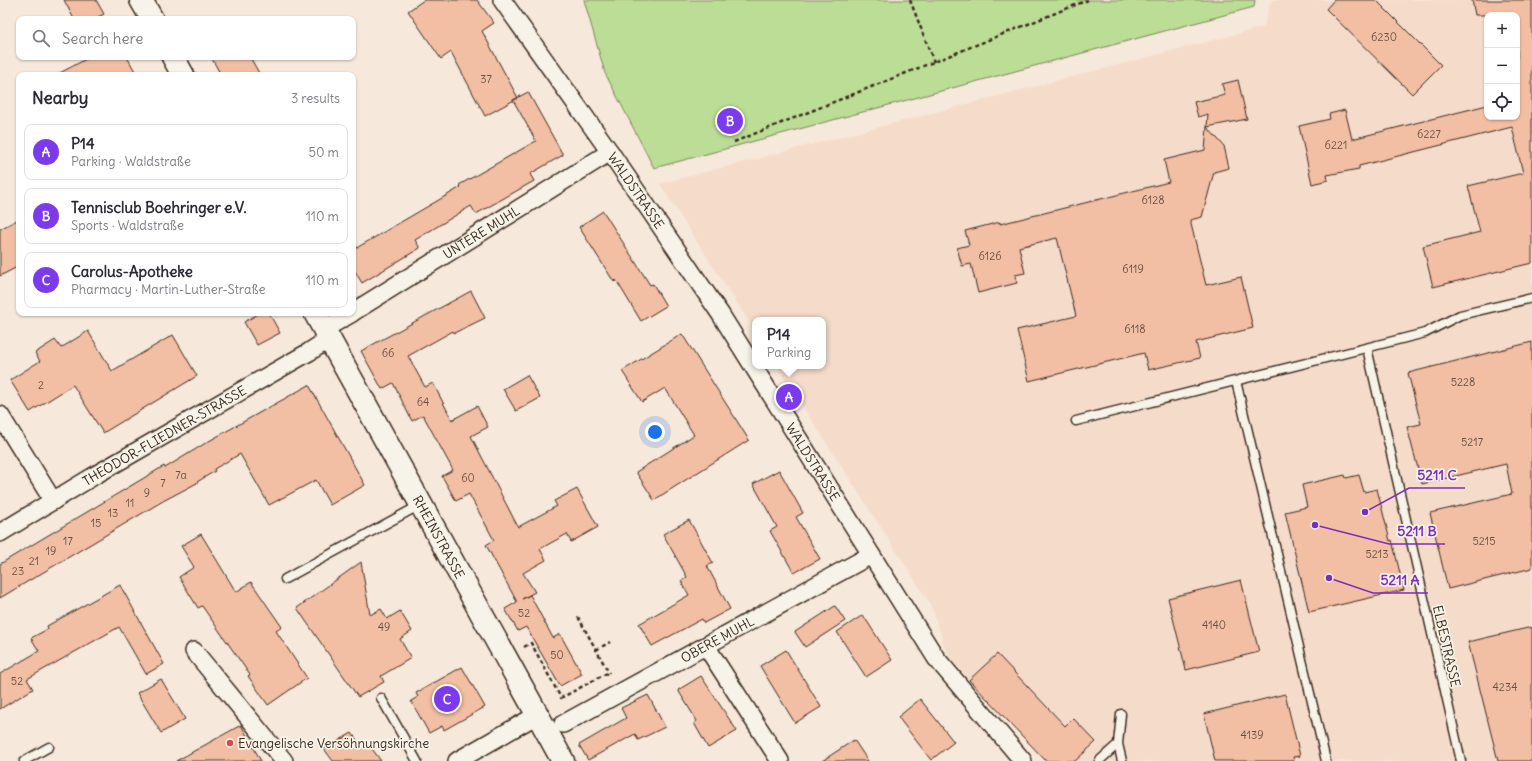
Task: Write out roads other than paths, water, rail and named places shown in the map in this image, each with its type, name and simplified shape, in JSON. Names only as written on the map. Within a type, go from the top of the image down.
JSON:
[{"type":"main road","points":[[141,0],[150,16]]},
{"type":"main road","points":[[175,60],[181,72]]},
{"type":"main road","name":"RHEINSTRASSE","points":[[322,327],[563,761]]},
{"type":"street","name":"WALDSTRASSE","points":[[502,0],[610,152],[721,315],[752,365]]},
{"type":"street","name":"UNTERE MUHL","points":[[356,311],[610,152]]},
{"type":"street","name":"UNTERE MUHL","points":[[322,327],[346,316]]},
{"type":"street","name":"THEODOR-FLIEDNER-STRASSE","points":[[0,533],[124,458],[309,352],[322,327]]},
{"type":"street","name":"WALDSTRASSE","points":[[755,369],[936,658],[1022,761]]},
{"type":"street","points":[[0,415],[53,501]]},
{"type":"street","name":"OBERE MUHL","points":[[563,724],[871,555]]},
{"type":"street","points":[[706,646],[780,761]]},
{"type":"street","points":[[194,651],[284,761]]},
{"type":"street","points":[[457,761],[537,715]]},
{"type":"lane","points":[[1076,421],[1425,333],[1460,315],[1532,298]]},
{"type":"lane","name":"ELBESTRASSE","points":[[1367,348],[1461,761]]},
{"type":"lane","points":[[1236,381],[1326,761]]},
{"type":"lane","points":[[285,579],[421,504]]},
{"type":"lane","points":[[381,698],[418,761]]},
{"type":"lane","points":[[1121,714],[1118,744],[1122,761]]},
{"type":"lane","points":[[1099,761],[1118,744]]},
{"type":"lane","points":[[24,761],[49,747]]},
{"type":"place","name":"Tennisclub Boehringer e.V.","points":[[730,121]]},
{"type":"place","name":"P14","points":[[789,397]]},
{"type":"place","name":"5211 C","points":[[1365,512]]},
{"type":"place","name":"5211 B","points":[[1315,525]]},
{"type":"place","name":"5211 A","points":[[1329,578]]},
{"type":"place","name":"Carolus-Apotheke","points":[[447,699]]},
{"type":"place","name":"Evangelische Versöhnungskirche","points":[[230,743]]}]
